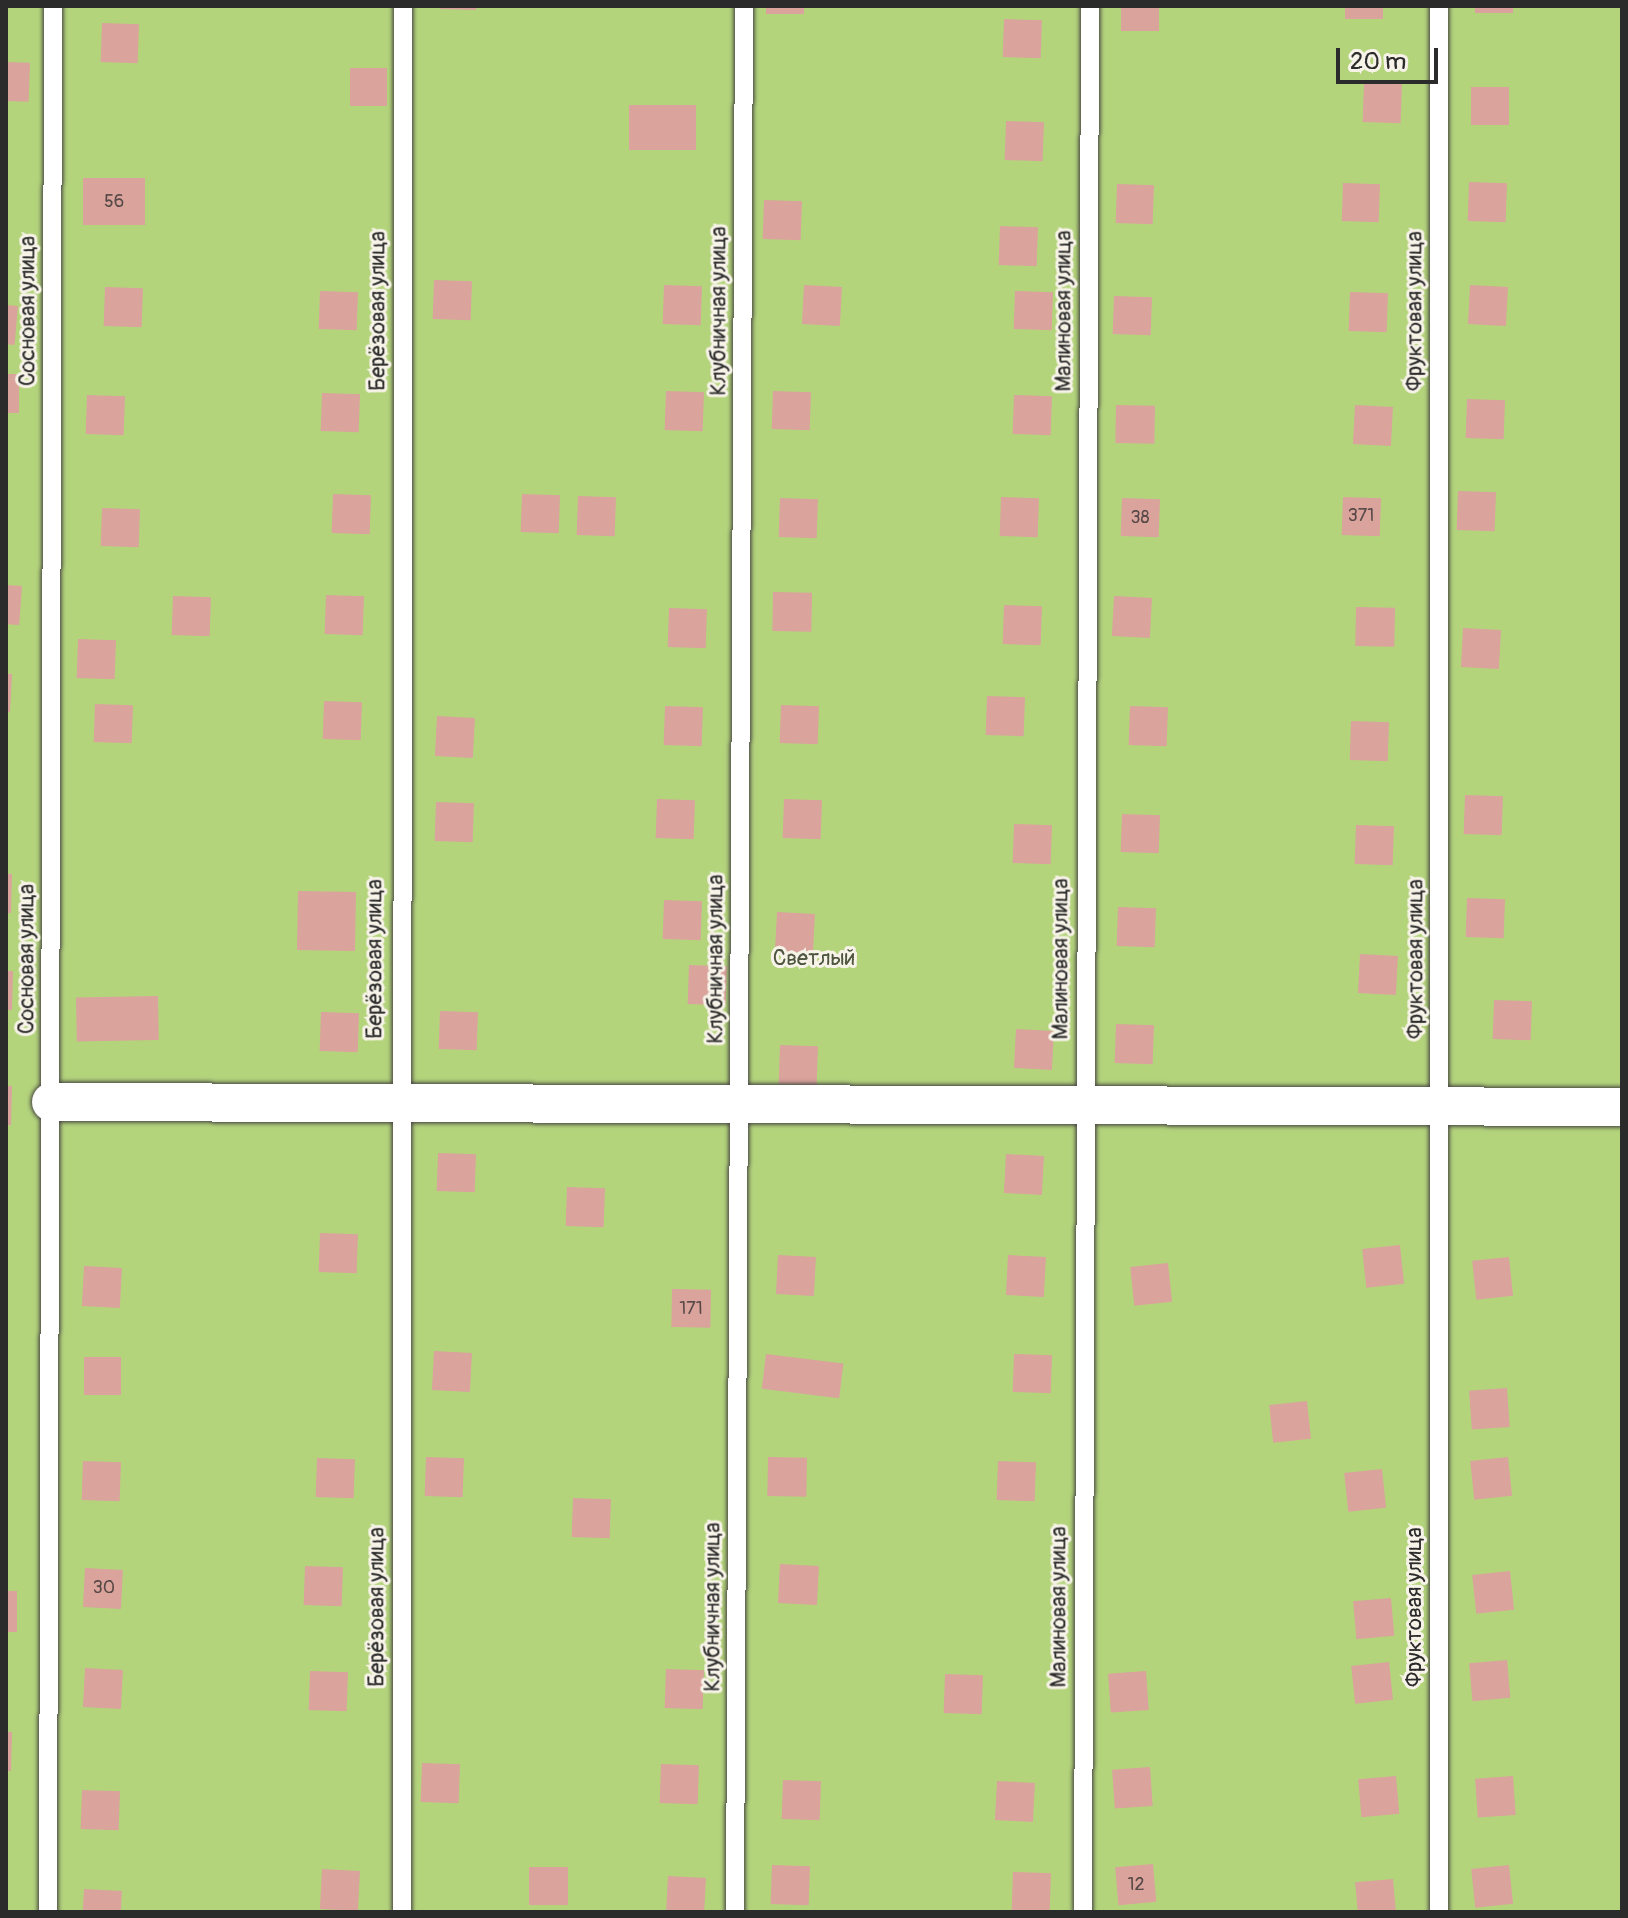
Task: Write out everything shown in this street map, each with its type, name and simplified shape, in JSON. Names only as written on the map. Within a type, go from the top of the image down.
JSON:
[{"type":"street","points":[[51,1102],[399,1103],[740,1109],[1085,1109],[1440,1104],[1622,1107]]},
{"type":"lane","name":"Сосновая улица","points":[[48,1912],[53,6]]},
{"type":"lane","name":"Берёзовая улица","points":[[402,1912],[399,1103],[403,6]]},
{"type":"lane","name":"Клубничная улица","points":[[735,1912],[744,6]]},
{"type":"lane","name":"Малиновая улица","points":[[1083,1912],[1090,6]]},
{"type":"lane","name":"Фруктовая улица","points":[[1439,6],[1439,1912]]},
{"type":"green space","name":"Светлый","points":[[6,6],[1622,6],[1622,1912],[6,1912]]},
{"type":"building","points":[[440,6],[477,6],[476,10],[440,9]]},
{"type":"building","points":[[766,6],[804,6],[804,14],[766,14]]},
{"type":"building","points":[[1121,6],[1159,6],[1159,31],[1121,31]]},
{"type":"building","points":[[1345,6],[1383,6],[1383,19],[1345,19]]},
{"type":"building","points":[[1475,6],[1513,6],[1513,13],[1475,13]]},
{"type":"building","points":[[1004,19],[1042,20],[1041,58],[1003,57]]},
{"type":"building","points":[[102,23],[139,24],[138,63],[101,62]]},
{"type":"building","points":[[6,62],[30,63],[29,102],[6,101]]},
{"type":"building","points":[[350,68],[387,68],[387,106],[350,106]]},
{"type":"building","points":[[1364,83],[1402,84],[1401,123],[1363,122]]},
{"type":"building","points":[[1471,87],[1509,87],[1509,125],[1471,125]]},
{"type":"building","points":[[629,105],[696,105],[696,150],[629,150]]},
{"type":"building","points":[[1006,121],[1044,122],[1043,161],[1005,160]]},
{"type":"building","points":[[83,178],[145,178],[145,225],[83,225]]},
{"type":"building","points":[[1469,182],[1507,183],[1506,222],[1468,221]]},
{"type":"building","points":[[1343,183],[1380,184],[1379,222],[1342,221]]},
{"type":"building","points":[[1117,184],[1154,185],[1153,224],[1116,223]]},
{"type":"building","points":[[764,200],[802,201],[801,240],[763,239]]},
{"type":"building","points":[[1000,226],[1038,227],[1037,266],[999,265]]},
{"type":"building","points":[[434,280],[472,281],[471,320],[433,319]]},
{"type":"building","points":[[664,285],[702,286],[701,325],[663,324]]},
{"type":"building","points":[[804,285],[842,287],[840,326],[802,324]]},
{"type":"building","points":[[1470,285],[1508,287],[1506,326],[1468,324]]},
{"type":"building","points":[[105,287],[143,288],[142,327],[104,326]]},
{"type":"building","points":[[320,291],[358,292],[357,330],[319,329]]},
{"type":"building","points":[[1015,291],[1053,292],[1052,330],[1014,329]]},
{"type":"building","points":[[1350,292],[1388,293],[1387,332],[1349,331]]},
{"type":"building","points":[[1114,296],[1152,297],[1151,335],[1113,334]]},
{"type":"building","points":[[6,305],[18,306],[15,345],[6,344]]},
{"type":"building","points":[[6,374],[19,374],[19,413],[6,413]]},
{"type":"building","points":[[666,391],[704,392],[703,431],[665,430]]},
{"type":"building","points":[[773,391],[811,392],[810,430],[772,429]]},
{"type":"building","points":[[322,393],[360,394],[359,432],[321,431]]},
{"type":"building","points":[[87,395],[125,396],[124,435],[86,434]]},
{"type":"building","points":[[1014,395],[1052,396],[1051,435],[1013,434]]},
{"type":"building","points":[[1467,399],[1505,400],[1504,439],[1466,438]]},
{"type":"building","points":[[1116,405],[1155,406],[1154,444],[1115,443]]},
{"type":"building","points":[[1355,405],[1393,407],[1391,446],[1353,444]]},
{"type":"building","points":[[1458,491],[1496,492],[1495,531],[1457,530]]},
{"type":"building","points":[[333,494],[371,495],[370,534],[332,533]]},
{"type":"building","points":[[522,494],[560,495],[559,533],[521,532]]},
{"type":"building","points":[[578,496],[616,497],[615,536],[577,535]]},
{"type":"building","points":[[1001,497],[1039,498],[1038,537],[1000,536]]},
{"type":"building","points":[[1343,497],[1381,498],[1380,536],[1342,535]]},
{"type":"building","points":[[780,498],[818,499],[817,538],[779,537]]},
{"type":"building","points":[[1122,498],[1160,499],[1159,537],[1121,536]]},
{"type":"building","points":[[102,508],[140,509],[139,547],[101,546]]},
{"type":"building","points":[[6,585],[22,586],[19,625],[6,624]]},
{"type":"building","points":[[773,592],[812,593],[811,632],[772,631]]},
{"type":"building","points":[[326,595],[364,596],[363,635],[325,634]]},
{"type":"building","points":[[173,596],[211,597],[210,636],[172,635]]},
{"type":"building","points":[[1114,596],[1152,598],[1150,638],[1112,636]]},
{"type":"building","points":[[1004,605],[1042,606],[1041,645],[1003,644]]},
{"type":"building","points":[[1356,607],[1395,608],[1394,647],[1355,646]]},
{"type":"building","points":[[669,608],[707,609],[706,648],[668,647]]},
{"type":"building","points":[[1463,628],[1501,630],[1499,669],[1461,667]]},
{"type":"building","points":[[78,639],[116,640],[115,679],[77,678]]},
{"type":"building","points":[[6,674],[12,674],[10,712],[6,712]]},
{"type":"building","points":[[987,696],[1025,697],[1024,736],[986,735]]},
{"type":"building","points":[[324,701],[362,702],[361,740],[323,739]]},
{"type":"building","points":[[95,704],[133,705],[132,743],[94,742]]},
{"type":"building","points":[[781,705],[819,706],[818,744],[780,743]]},
{"type":"building","points":[[665,706],[703,707],[702,746],[664,745]]},
{"type":"building","points":[[1130,706],[1168,707],[1167,746],[1129,745]]},
{"type":"building","points":[[437,716],[475,718],[473,758],[435,756]]},
{"type":"building","points":[[1351,721],[1389,722],[1388,761],[1350,760]]},
{"type":"building","points":[[1465,795],[1503,796],[1502,835],[1464,834]]},
{"type":"building","points":[[657,799],[695,800],[694,839],[656,838]]},
{"type":"building","points":[[784,799],[822,800],[821,839],[783,838]]},
{"type":"building","points":[[436,802],[474,803],[473,842],[435,841]]},
{"type":"building","points":[[1122,814],[1160,815],[1159,853],[1121,852]]},
{"type":"building","points":[[1014,824],[1052,825],[1051,864],[1013,863]]},
{"type":"building","points":[[1356,825],[1394,826],[1393,865],[1355,864]]},
{"type":"building","points":[[6,874],[12,874],[11,913],[6,913]]},
{"type":"building","points":[[298,891],[356,892],[355,951],[297,950]]},
{"type":"building","points":[[1467,898],[1505,899],[1504,938],[1466,937]]},
{"type":"building","points":[[664,900],[702,901],[701,940],[663,939]]},
{"type":"building","points":[[1118,907],[1156,908],[1155,947],[1117,946]]},
{"type":"building","points":[[777,912],[815,914],[813,953],[775,951]]},
{"type":"building","points":[[1360,954],[1398,956],[1396,995],[1358,993]]},
{"type":"building","points":[[689,965],[727,966],[726,1005],[688,1004]]},
{"type":"building","points":[[6,971],[13,971],[12,1010],[6,1010]]},
{"type":"building","points":[[158,996],[159,1040],[77,1041],[76,997]]},
{"type":"building","points":[[1494,1000],[1532,1001],[1531,1040],[1493,1039]]},
{"type":"building","points":[[440,1011],[478,1012],[477,1050],[439,1049]]},
{"type":"building","points":[[321,1012],[359,1013],[358,1052],[320,1051]]},
{"type":"building","points":[[1116,1024],[1154,1025],[1153,1064],[1115,1063]]},
{"type":"building","points":[[1016,1029],[1054,1031],[1052,1070],[1014,1068]]},
{"type":"building","points":[[780,1045],[818,1046],[817,1085],[779,1084]]},
{"type":"building","points":[[6,1086],[12,1086],[11,1125],[6,1125]]},
{"type":"building","points":[[438,1153],[476,1154],[475,1192],[437,1191]]},
{"type":"building","points":[[1006,1154],[1044,1156],[1042,1195],[1004,1193]]},
{"type":"building","points":[[567,1187],[605,1188],[604,1227],[566,1226]]},
{"type":"building","points":[[320,1233],[358,1234],[357,1273],[319,1272]]},
{"type":"building","points":[[1400,1245],[1404,1284],[1366,1288],[1362,1249]]},
{"type":"building","points":[[778,1255],[816,1257],[814,1296],[776,1294]]},
{"type":"building","points":[[1008,1255],[1046,1257],[1044,1297],[1006,1295]]},
{"type":"building","points":[[1509,1257],[1513,1296],[1476,1300],[1472,1261]]},
{"type":"building","points":[[1168,1263],[1172,1302],[1134,1306],[1130,1267]]},
{"type":"building","points":[[84,1266],[122,1268],[120,1308],[82,1306]]},
{"type":"building","points":[[672,1289],[711,1290],[710,1328],[671,1327]]},
{"type":"building","points":[[434,1351],[472,1353],[470,1392],[432,1390]]},
{"type":"building","points":[[766,1354],[843,1364],[839,1398],[762,1389]]},
{"type":"building","points":[[1014,1354],[1052,1355],[1051,1393],[1013,1392]]},
{"type":"building","points":[[84,1357],[121,1357],[121,1395],[84,1395]]},
{"type":"building","points":[[1507,1388],[1510,1427],[1472,1430],[1469,1391]]},
{"type":"building","points":[[1307,1401],[1311,1439],[1273,1443],[1269,1405]]},
{"type":"building","points":[[426,1457],[464,1458],[463,1497],[425,1496]]},
{"type":"building","points":[[768,1457],[807,1458],[806,1497],[767,1496]]},
{"type":"building","points":[[1508,1457],[1512,1496],[1474,1500],[1470,1461]]},
{"type":"building","points":[[317,1458],[355,1459],[354,1498],[316,1497]]},
{"type":"building","points":[[83,1461],[121,1462],[120,1501],[82,1500]]},
{"type":"building","points":[[998,1461],[1036,1462],[1035,1501],[997,1500]]},
{"type":"building","points":[[1382,1469],[1386,1508],[1348,1512],[1344,1473]]},
{"type":"building","points":[[573,1498],[611,1499],[610,1538],[572,1537]]},
{"type":"building","points":[[780,1564],[819,1566],[817,1605],[778,1603]]},
{"type":"building","points":[[305,1566],[343,1567],[342,1606],[304,1605]]},
{"type":"building","points":[[85,1568],[123,1570],[121,1609],[83,1607]]},
{"type":"building","points":[[1510,1571],[1514,1610],[1476,1614],[1472,1575]]},
{"type":"building","points":[[6,1591],[17,1591],[17,1632],[6,1632]]},
{"type":"building","points":[[1391,1598],[1394,1636],[1356,1639],[1353,1601]]},
{"type":"building","points":[[1507,1660],[1510,1698],[1472,1701],[1469,1663]]},
{"type":"building","points":[[1389,1662],[1393,1700],[1355,1704],[1351,1666]]},
{"type":"building","points":[[85,1668],[123,1670],[121,1709],[83,1707]]},
{"type":"building","points":[[666,1669],[704,1670],[703,1709],[665,1708]]},
{"type":"building","points":[[310,1671],[348,1672],[347,1711],[309,1710]]},
{"type":"building","points":[[1146,1671],[1149,1710],[1111,1713],[1108,1674]]},
{"type":"building","points":[[945,1674],[983,1675],[982,1714],[944,1713]]},
{"type":"building","points":[[6,1732],[12,1732],[11,1771],[6,1771]]},
{"type":"building","points":[[422,1763],[460,1764],[459,1803],[421,1802]]},
{"type":"building","points":[[661,1764],[699,1765],[698,1804],[660,1803]]},
{"type":"building","points":[[1150,1767],[1153,1806],[1115,1809],[1112,1770]]},
{"type":"building","points":[[1396,1776],[1399,1814],[1361,1817],[1358,1779]]},
{"type":"building","points":[[1513,1776],[1516,1815],[1478,1818],[1475,1779]]},
{"type":"building","points":[[783,1780],[821,1781],[820,1820],[782,1819]]},
{"type":"building","points":[[997,1781],[1035,1783],[1033,1822],[995,1820]]},
{"type":"building","points":[[82,1790],[120,1791],[119,1830],[81,1829]]},
{"type":"building","points":[[1153,1864],[1156,1902],[1118,1905],[1115,1867]]},
{"type":"building","points":[[772,1865],[810,1866],[809,1905],[771,1904]]},
{"type":"building","points":[[1509,1865],[1513,1904],[1475,1908],[1471,1869]]},
{"type":"building","points":[[529,1867],[568,1867],[568,1905],[529,1905]]},
{"type":"building","points":[[322,1869],[360,1871],[358,1911],[320,1909]]},
{"type":"building","points":[[1013,1872],[1051,1873],[1050,1912],[1012,1911]]},
{"type":"building","points":[[668,1876],[706,1878],[704,1912],[666,1912]]},
{"type":"building","points":[[1393,1879],[1396,1912],[1358,1912],[1355,1882]]},
{"type":"building","points":[[84,1889],[122,1891],[121,1912],[83,1912]]}]
